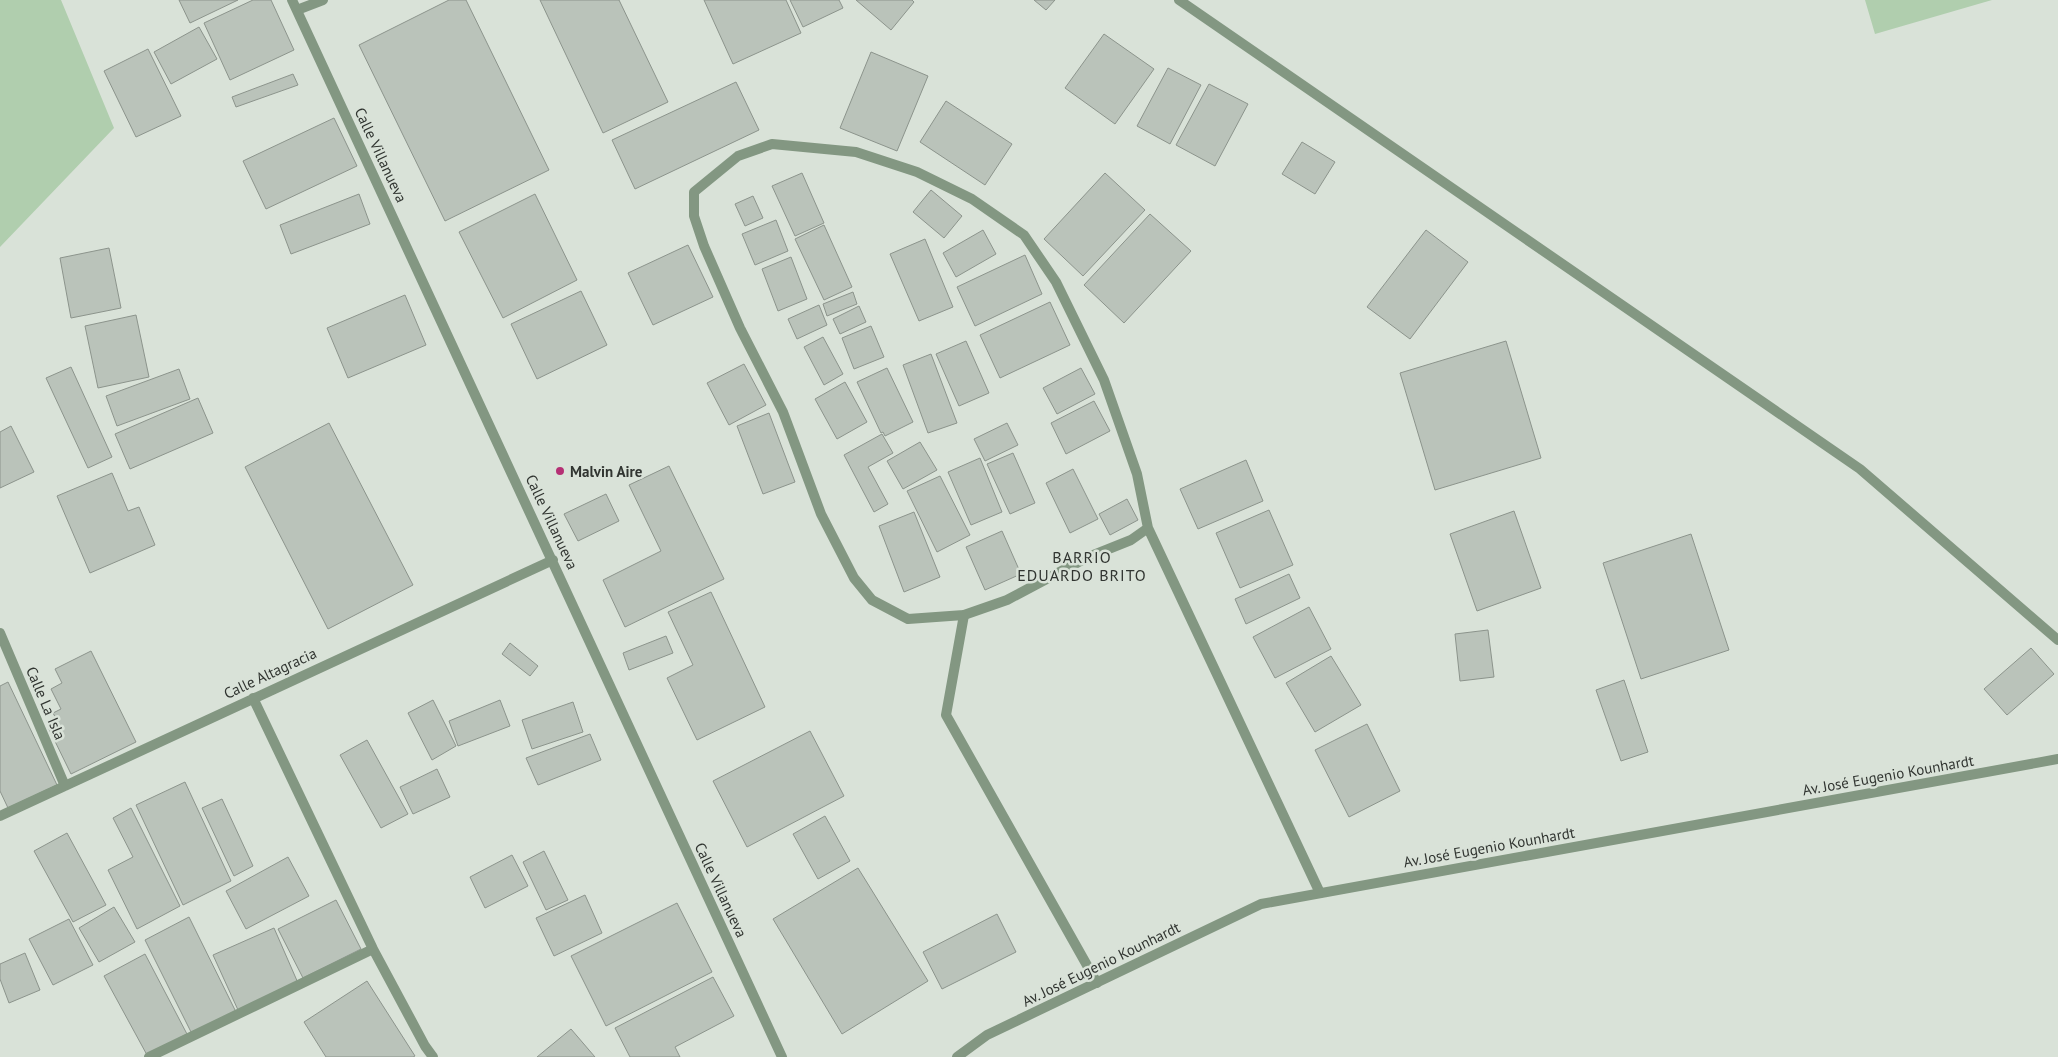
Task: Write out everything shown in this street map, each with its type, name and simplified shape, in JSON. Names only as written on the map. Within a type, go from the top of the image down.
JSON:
[{"type":"street","name":"Calle Villanueva","points":[[292,0],[782,1057]]},
{"type":"street","points":[[297,10],[323,0]]},
{"type":"street","points":[[1179,0],[1860,469],[2058,640]]},
{"type":"street","points":[[1148,528],[1131,540],[1086,558],[1007,600],[964,615],[908,619],[872,600],[854,578],[821,514],[783,412],[740,328],[704,246],[694,216],[694,192],[738,156],[772,144],[856,152],[917,172],[972,199],[1024,235],[1056,282],[1104,380],[1136,474],[1148,528],[1320,893]]},
{"type":"street","name":"Calle Altagracia","points":[[0,816],[553,560]]},
{"type":"street","points":[[964,615],[946,715],[1097,983]]},
{"type":"street","name":"Calle La Isla","points":[[0,633],[65,786]]},
{"type":"street","points":[[253,698],[373,949],[425,1046],[433,1057]]},
{"type":"street","name":"Av. José Eugenio Kounhardt","points":[[957,1057],[987,1036],[1260,904],[2058,759]]},
{"type":"street","points":[[149,1057],[373,949]]},
{"type":"green space","points":[[0,0],[61,0],[114,128],[0,247]]},
{"type":"green space","points":[[1865,0],[1992,0],[1875,34]]},
{"type":"building","points":[[179,0],[238,0],[190,23]]},
{"type":"building","points":[[253,0],[271,0],[294,50],[230,80],[204,23]]},
{"type":"building","points":[[449,0],[466,0],[549,170],[445,221],[359,45]]},
{"type":"building","points":[[540,0],[619,0],[668,102],[603,133]]},
{"type":"building","points":[[704,0],[786,0],[801,33],[733,64]]},
{"type":"building","points":[[790,0],[839,0],[843,8],[803,27]]},
{"type":"building","points":[[856,0],[912,0],[914,2],[891,30]]},
{"type":"building","points":[[1034,0],[1055,0],[1046,10]]},
{"type":"building","points":[[199,27],[217,59],[171,84],[154,52]]},
{"type":"building","points":[[1104,34],[1154,69],[1115,124],[1065,88]]},
{"type":"building","points":[[148,49],[181,116],[136,137],[104,71]]},
{"type":"building","points":[[871,52],[928,76],[897,151],[840,128]]},
{"type":"building","points":[[1168,68],[1201,85],[1170,144],[1137,126]]},
{"type":"building","points":[[293,74],[298,85],[236,107],[232,97]]},
{"type":"building","points":[[736,82],[759,130],[635,189],[612,140]]},
{"type":"building","points":[[1209,84],[1248,104],[1215,166],[1176,145]]},
{"type":"building","points":[[946,101],[1012,144],[985,185],[920,142]]},
{"type":"building","points":[[334,118],[357,166],[266,209],[243,161]]},
{"type":"building","points":[[1302,142],[1335,162],[1315,194],[1282,174]]},
{"type":"building","points":[[802,173],[824,223],[795,236],[772,186]]},
{"type":"building","points":[[1105,173],[1145,210],[1083,276],[1044,239]]},
{"type":"building","points":[[931,190],[962,216],[944,238],[913,212]]},
{"type":"building","points":[[359,194],[370,224],[291,254],[280,225]]},
{"type":"building","points":[[535,194],[577,280],[503,318],[459,232]]},
{"type":"building","points":[[753,196],[763,218],[745,226],[735,204]]},
{"type":"building","points":[[1150,214],[1191,251],[1124,323],[1084,285]]},
{"type":"building","points":[[776,220],[788,251],[755,265],[742,234]]},
{"type":"building","points":[[824,225],[852,287],[824,300],[795,239]]},
{"type":"building","points":[[983,230],[996,254],[956,277],[943,253]]},
{"type":"building","points":[[1426,230],[1468,262],[1410,339],[1367,307]]},
{"type":"building","points":[[925,239],[953,307],[919,321],[890,254]]},
{"type":"building","points":[[688,245],[713,297],[653,325],[628,273]]},
{"type":"building","points":[[109,248],[121,308],[71,318],[60,258]]},
{"type":"building","points":[[1025,255],[1042,294],[975,326],[957,287]]},
{"type":"building","points":[[791,257],[807,299],[778,311],[762,269]]},
{"type":"building","points":[[581,291],[607,345],[537,379],[511,324]]},
{"type":"building","points":[[853,292],[857,304],[827,316],[823,304]]},
{"type":"building","points":[[405,295],[426,345],[348,378],[327,328]]},
{"type":"building","points":[[1050,302],[1070,345],[1000,378],[980,335]]},
{"type":"building","points":[[819,305],[827,325],[797,339],[788,319]]},
{"type":"building","points":[[859,306],[866,322],[840,334],[833,319]]},
{"type":"building","points":[[136,315],[149,377],[98,388],[85,326]]},
{"type":"building","points":[[871,326],[884,357],[854,369],[842,338]]},
{"type":"building","points":[[823,337],[843,374],[824,385],[804,347]]},
{"type":"building","points":[[966,341],[989,393],[959,406],[936,354]]},
{"type":"building","points":[[1506,341],[1541,458],[1435,490],[1400,373]]},
{"type":"building","points":[[931,354],[957,423],[928,433],[903,365]]},
{"type":"building","points":[[744,364],[766,405],[729,425],[707,383]]},
{"type":"building","points":[[71,367],[112,457],[88,468],[46,378]]},
{"type":"building","points":[[887,368],[913,422],[885,436],[883,432],[881,433],[857,382]]},
{"type":"building","points":[[1081,368],[1095,394],[1057,414],[1043,388]]},
{"type":"building","points":[[179,369],[190,399],[117,426],[106,396]]},
{"type":"building","points":[[845,382],[867,422],[837,439],[815,399]]},
{"type":"building","points":[[198,398],[213,433],[130,469],[115,434]]},
{"type":"building","points":[[1094,401],[1110,431],[1066,454],[1051,423]]},
{"type":"building","points":[[769,413],[795,482],[763,494],[737,426]]},
{"type":"building","points":[[329,423],[413,585],[328,629],[245,467]]},
{"type":"building","points":[[1007,423],[1018,445],[985,461],[974,439]]},
{"type":"building","points":[[11,426],[34,472],[0,488],[0,432]]},
{"type":"building","points":[[882,434],[893,453],[868,467],[888,504],[874,512],[844,455]]},
{"type":"building","points":[[920,442],[937,470],[903,489],[887,461]]},
{"type":"building","points":[[1013,453],[1035,503],[1010,514],[987,464]]},
{"type":"building","points":[[980,458],[1002,512],[971,525],[948,472]]},
{"type":"building","points":[[1246,460],[1263,501],[1198,529],[1180,489]]},
{"type":"building","points":[[669,466],[724,579],[625,627],[603,580],[661,551],[629,485]]},
{"type":"building","points":[[1073,469],[1098,519],[1070,533],[1046,483]]},
{"type":"building","points":[[112,473],[128,511],[139,507],[155,545],[90,573],[57,496]]},
{"type":"building","points":[[940,476],[970,535],[937,552],[907,491]]},
{"type":"building","points":[[606,494],[619,521],[578,541],[564,514]]},
{"type":"building","points":[[1127,499],[1138,520],[1110,535],[1099,514]]},
{"type":"building","points":[[1269,510],[1293,565],[1240,588],[1216,533]]},
{"type":"building","points":[[1514,511],[1541,588],[1477,611],[1450,534]]},
{"type":"building","points":[[914,512],[940,577],[904,592],[879,526]]},
{"type":"building","points":[[1002,531],[1021,574],[985,590],[966,547]]},
{"type":"building","points":[[1691,534],[1729,650],[1641,679],[1603,563]]},
{"type":"building","points":[[1289,574],[1300,598],[1246,624],[1235,599]]},
{"type":"building","points":[[711,592],[765,707],[697,740],[667,678],[693,665],[668,612]]},
{"type":"building","points":[[1309,607],[1331,649],[1275,678],[1253,637]]},
{"type":"building","points":[[1488,630],[1494,677],[1460,681],[1455,634]]},
{"type":"building","points":[[666,636],[673,653],[629,670],[623,653]]},
{"type":"building","points":[[510,643],[538,666],[530,676],[502,654]]},
{"type":"building","points":[[2031,648],[2054,674],[2007,715],[1984,689]]},
{"type":"building","points":[[91,651],[136,742],[71,774],[49,729],[59,724],[53,713],[61,709],[51,689],[62,683],[55,669]]},
{"type":"building","points":[[1331,656],[1361,705],[1315,732],[1286,683]]},
{"type":"building","points":[[1624,680],[1648,752],[1621,761],[1596,690]]},
{"type":"building","points":[[8,682],[57,785],[8,808],[0,791],[0,686]]},
{"type":"building","points":[[433,700],[456,746],[432,760],[408,713]]},
{"type":"building","points":[[500,700],[510,726],[458,746],[449,721]]},
{"type":"building","points":[[573,702],[583,732],[532,749],[522,720]]},
{"type":"building","points":[[1367,724],[1400,791],[1349,817],[1315,750]]},
{"type":"building","points":[[810,731],[844,796],[747,847],[713,781]]},
{"type":"building","points":[[590,734],[601,760],[538,785],[526,758]]},
{"type":"building","points":[[367,740],[408,814],[381,828],[340,755]]},
{"type":"building","points":[[437,769],[450,797],[413,814],[400,787]]},
{"type":"building","points":[[185,782],[231,881],[183,905],[136,805]]},
{"type":"building","points":[[222,799],[253,866],[234,876],[202,808]]},
{"type":"building","points":[[131,808],[180,906],[137,929],[108,870],[133,857],[113,818]]},
{"type":"building","points":[[825,816],[850,861],[818,879],[793,834]]},
{"type":"building","points":[[67,833],[106,905],[73,922],[34,851]]},
{"type":"building","points":[[544,851],[568,900],[546,910],[523,862]]},
{"type":"building","points":[[512,855],[528,886],[485,908],[470,877]]},
{"type":"building","points":[[288,857],[309,896],[246,929],[226,891]]},
{"type":"building","points":[[858,868],[928,981],[842,1034],[773,919]]},
{"type":"building","points":[[585,895],[602,933],[554,956],[536,918]]},
{"type":"building","points":[[336,900],[361,949],[303,978],[278,929]]},
{"type":"building","points":[[677,903],[712,972],[606,1026],[571,956]]},
{"type":"building","points":[[114,907],[135,942],[99,962],[79,928]]},
{"type":"building","points":[[997,914],[1016,952],[942,989],[923,952]]},
{"type":"building","points":[[189,917],[236,1012],[192,1034],[145,940]]},
{"type":"building","points":[[69,919],[93,965],[53,985],[29,939]]},
{"type":"building","points":[[274,928],[298,983],[238,1010],[213,955]]},
{"type":"building","points":[[25,953],[40,990],[9,1003],[0,979],[0,964]]},
{"type":"building","points":[[145,954],[187,1034],[147,1055],[104,976]]},
{"type":"building","points":[[713,977],[734,1016],[675,1047],[680,1057],[630,1057],[615,1028]]},
{"type":"building","points":[[367,981],[415,1056],[326,1057],[304,1022]]},
{"type":"building","points":[[571,1029],[595,1057],[537,1057]]},
{"type":"place","name":"Malvin Aire","points":[[560,471]]},
{"type":"district","name":"BARRIO EDUARDO BRITO","points":[[1082,566]]}]
